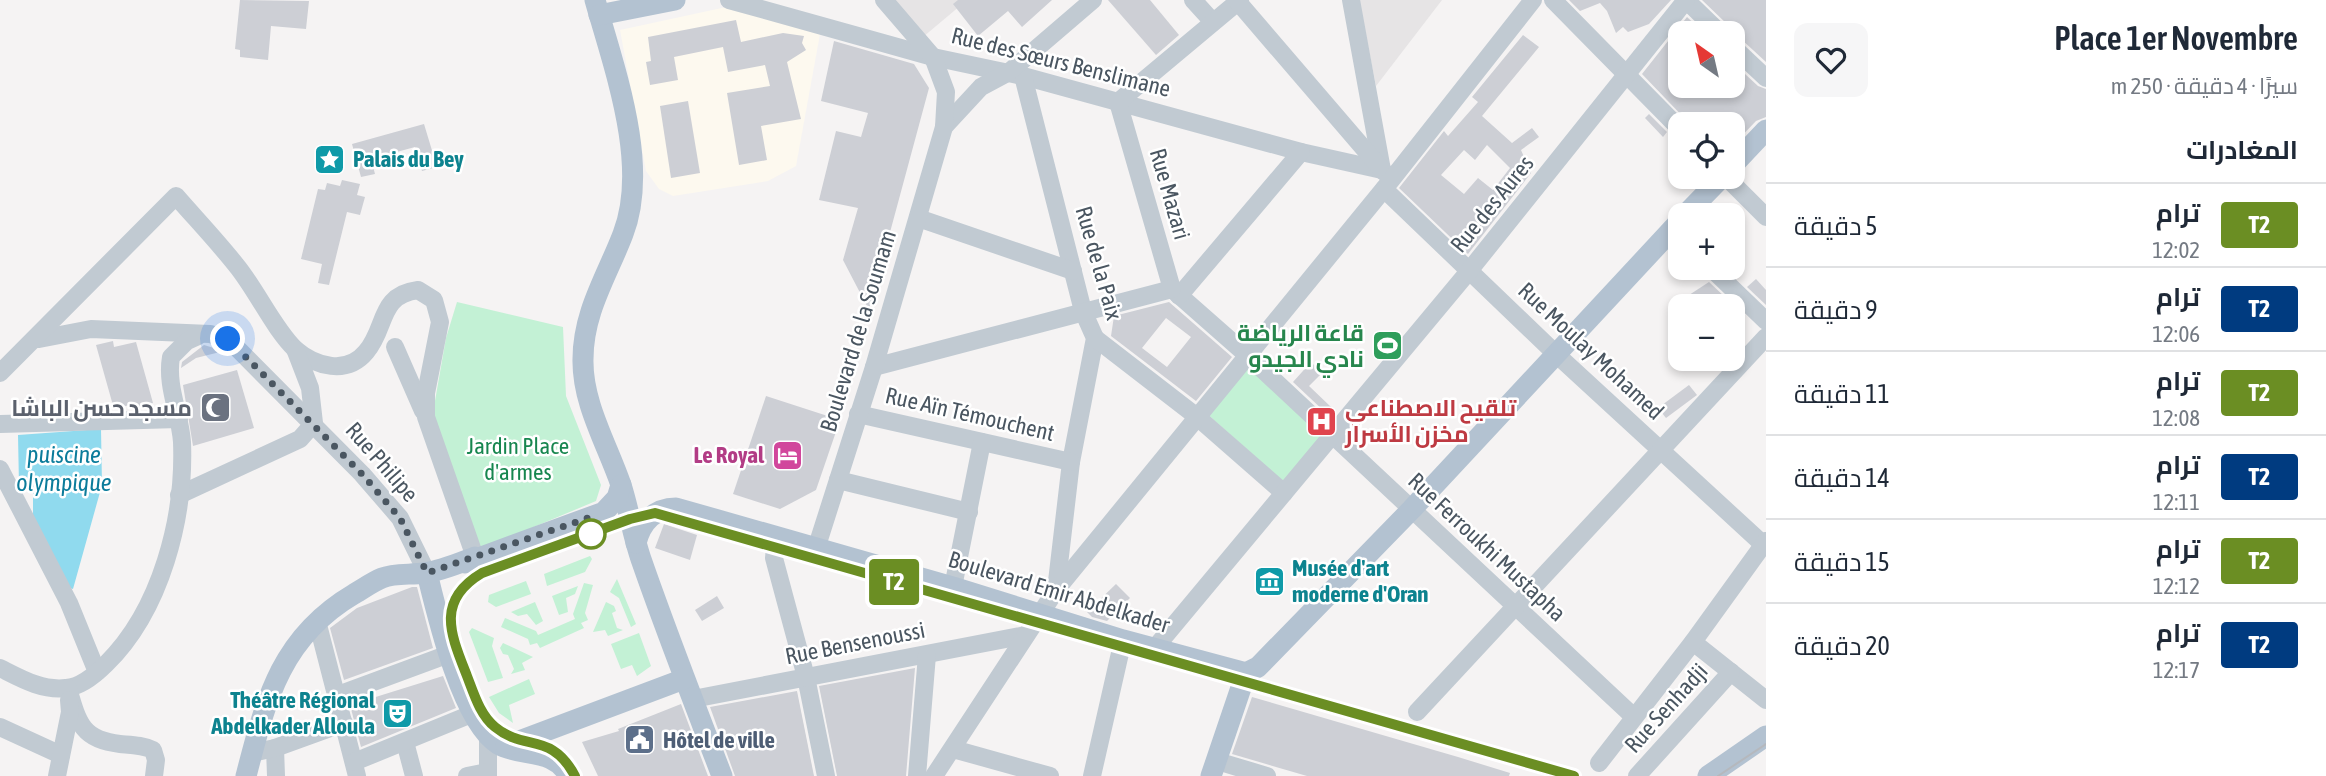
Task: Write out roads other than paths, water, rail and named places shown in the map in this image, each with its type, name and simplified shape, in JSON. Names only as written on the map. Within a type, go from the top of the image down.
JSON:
[{"type":"main road","points":[[675,0],[597,8],[627,125],[632,196],[623,234],[593,301],[583,358],[592,408],[621,485],[636,543],[722,776]]},
{"type":"main road","points":[[1745,152],[1766,130]]},
{"type":"main road","points":[[1700,203],[1713,189]]},
{"type":"main road","points":[[1214,768],[1246,673],[1258,667],[1412,509],[1668,237]]},
{"type":"main road","points":[[246,776],[279,671],[300,638],[332,607],[382,578],[427,573],[591,517],[612,505],[621,485]]},
{"type":"main road","name":"Boulevard Emir Abdelkader","points":[[636,543],[644,523],[655,513],[676,508],[953,587],[1122,640],[1246,673]]},
{"type":"main road","points":[[436,610],[438,593],[446,578],[475,557]]},
{"type":"main road","points":[[427,573],[449,654],[474,713],[496,742],[544,755],[561,765],[569,776]]},
{"type":"main road","points":[[496,742],[684,679]]},
{"type":"main road","points":[[1708,776],[1766,736]]},
{"type":"street","name":"Rue des Sœurs Benslimane","points":[[730,0],[933,57],[1016,74],[1301,152],[1386,179]]},
{"type":"street","points":[[884,0],[933,57],[946,92],[944,127]]},
{"type":"street","points":[[944,127],[981,87],[1016,74],[1093,0]]},
{"type":"street","points":[[1193,0],[1213,22]]},
{"type":"street","points":[[1351,0],[1386,179]]},
{"type":"street","points":[[934,776],[1056,590],[1386,179],[1534,0]]},
{"type":"street","points":[[1553,0],[1668,116]]},
{"type":"street","points":[[1686,0],[1708,21]]},
{"type":"street","name":"Rue des Aures","points":[[1154,649],[1469,271],[1686,0]]},
{"type":"street","points":[[1118,103],[1239,1]]},
{"type":"street","name":"Rue Moulay Mohamed","points":[[1239,1],[1386,179],[1469,271],[1765,544]]},
{"type":"street","points":[[1745,58],[1766,78]]},
{"type":"street","name":"Rue de la Paix","points":[[1016,74],[1083,311],[1095,338],[1071,462],[1056,590]]},
{"type":"street","name":"Rue Mazari","points":[[1118,103],[1175,293]]},
{"type":"street","name":"Boulevard de la Soumam","points":[[816,549],[874,367],[944,127]]},
{"type":"street","points":[[874,367],[1083,311],[1175,293],[1301,152]]},
{"type":"street","points":[[1737,189],[1766,217]]},
{"type":"street","points":[[0,373],[11,359],[36,340],[176,196],[237,266],[295,349],[310,388],[314,423],[299,439],[179,495]]},
{"type":"street","points":[[918,218],[1073,271]]},
{"type":"street","points":[[1723,280],[1766,321]]},
{"type":"street","points":[[295,349],[327,367],[351,365],[370,348],[388,306],[399,294],[418,290],[427,294],[434,300],[440,322],[426,393],[426,417]]},
{"type":"street","name":"Rue Ferroukhi Mustapha","points":[[1175,293],[1247,355],[1633,717]]},
{"type":"street","name":"Rue Philipe","points":[[36,340],[91,329],[220,335],[236,345],[314,423],[400,518],[427,573]]},
{"type":"street","points":[[0,668],[33,684],[68,688],[97,672],[137,627],[151,599],[167,549],[179,495],[182,442],[171,382],[171,358],[187,341],[198,336]]},
{"type":"street","points":[[1417,712],[1766,337]]},
{"type":"street","points":[[1095,338],[1196,416],[1284,493]]},
{"type":"street","points":[[395,347],[426,417],[475,557]]},
{"type":"street","name":"Rue Aïn Témouchent","points":[[858,414],[1071,462]]},
{"type":"street","points":[[0,424],[179,419]]},
{"type":"street","points":[[953,587],[982,442]]},
{"type":"street","points":[[0,470],[69,603],[97,672]]},
{"type":"street","points":[[838,480],[969,512]]},
{"type":"street","points":[[776,537],[774,558],[806,677],[826,776]]},
{"type":"street","points":[[1599,764],[1765,544]]},
{"type":"street","points":[[317,621],[356,769],[405,742],[474,713]]},
{"type":"street","name":"Rue Bensenoussi","points":[[693,699],[1026,635]]},
{"type":"street","points":[[1092,776],[1122,640]]},
{"type":"street","points":[[1693,642],[1766,699]]},
{"type":"street","points":[[338,695],[449,654]]},
{"type":"street","points":[[917,776],[926,655]]},
{"type":"street","name":"Rue Senhadji","points":[[1637,776],[1731,672]]},
{"type":"street","points":[[57,776],[70,712],[68,688]]},
{"type":"street","points":[[68,688],[77,716],[91,737],[99,742],[145,746],[153,750],[156,760],[154,776]]},
{"type":"street","points":[[252,753],[275,748],[344,723]]},
{"type":"street","points":[[0,727],[61,755]]},
{"type":"street","points":[[405,742],[414,776]]},
{"type":"street","points":[[467,776],[488,774],[496,742]]},
{"type":"street","points":[[275,748],[276,776]]},
{"type":"street","points":[[953,749],[1038,774]]},
{"type":"street","points":[[1741,752],[1766,751]]},
{"type":"street","points":[[1214,768],[1268,776]]},
{"type":"water","name":"puiscine olympique","points":[[101,429],[102,485],[73,589],[64,586],[33,522],[33,487],[19,486],[18,435]]},
{"type":"tram line","name":"T2","points":[[575,776],[565,759],[555,750],[504,734],[493,726],[484,714],[454,643],[449,626],[451,609],[465,583],[482,573],[641,515],[655,513],[1034,621],[1120,649],[1408,727],[1574,776]]},
{"type":"tram line","points":[[575,776],[557,753],[547,747],[506,734],[485,716],[456,647],[452,633],[452,607],[467,584],[482,573],[630,519],[655,514],[1574,776]]},
{"type":"tram line","points":[[1718,776],[1766,744]]},
{"type":"place","name":"Palais du Bey","points":[[330,159]]},
{"type":"place","name":"قاعة الرياضة نادي الجيدو","points":[[1387,346]]},
{"type":"place","name":"مسجد حسن الباشا","points":[[215,408]]},
{"type":"place","name":"تلقيح الاصطناعي مخزن الأسرار","points":[[1322,421]]},
{"type":"place","name":"Le Royal","points":[[787,455]]},
{"type":"place","name":"Musée d'art moderne d'Oran","points":[[1269,581]]},
{"type":"place","name":"Théâtre Régional Abdelkader Alloula","points":[[398,713]]},
{"type":"place","name":"Hôtel de ville","points":[[640,740]]},
{"type":"park label","name":"Jardin Place d'armes","points":[[518,459]]}]
